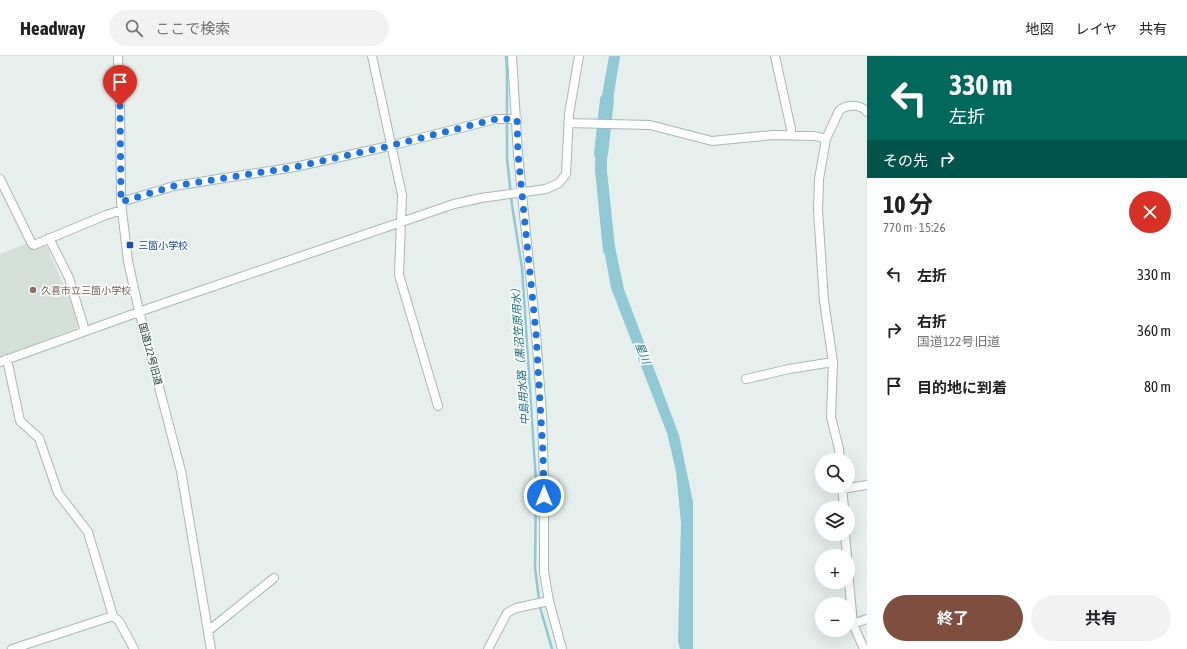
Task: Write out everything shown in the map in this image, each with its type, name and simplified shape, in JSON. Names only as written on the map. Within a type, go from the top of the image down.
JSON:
[{"type":"street","name":"国道122号旧道","points":[[118,56],[121,206],[128,262],[139,312],[181,471],[211,649]]},
{"type":"street","points":[[372,56],[402,195],[399,275],[438,406]]},
{"type":"street","points":[[512,56],[511,119],[518,154],[519,192],[536,333],[543,453],[543,561],[546,602],[562,649]]},
{"type":"street","points":[[134,649],[119,621],[113,616],[88,532],[58,494],[39,438],[20,421],[3,360],[85,330],[454,204],[506,194],[546,189],[554,186],[563,179],[566,174],[568,123],[579,56]]},
{"type":"street","points":[[775,56],[791,135]]},
{"type":"street","points":[[839,453],[831,417],[833,362],[824,301],[818,210],[819,179],[826,140],[835,117],[842,108],[862,107],[867,112]]},
{"type":"street","points":[[0,178],[32,244],[34,244],[106,215],[121,206],[174,186],[295,167],[496,119],[511,119]]},
{"type":"street","points":[[568,123],[655,126],[712,140],[747,136],[791,135],[815,136],[826,140]]},
{"type":"street","points":[[49,238],[69,278],[85,330]]},
{"type":"street","points":[[746,379],[789,369],[833,362]]},
{"type":"street","points":[[855,486],[867,485]]},
{"type":"street","points":[[208,631],[274,578]]},
{"type":"street","points":[[488,649],[507,613],[516,608],[546,602]]},
{"type":"street","points":[[12,649],[113,616]]},
{"type":"street","points":[[855,623],[867,619]]},
{"type":"street","points":[[855,629],[864,649]]},
{"type":"shaded area","name":"久喜市立三箇小学校","points":[[28,243],[33,249],[43,245],[47,247],[81,325],[80,327],[0,358],[0,254]]},
{"type":"water","points":[[609,56],[620,56],[610,118],[598,118]]},
{"type":"water","points":[[596,135],[607,135],[607,171],[615,247],[624,289],[679,435],[693,502],[693,649],[680,649],[678,641],[681,523],[676,471],[667,433],[611,288],[603,251],[595,170]]},
{"type":"waterway","name":"中島用水路（黒沼笠原用水）","points":[[506,56],[507,158],[512,205],[522,268],[536,482],[535,568],[540,607],[552,649]]},
{"type":"waterway","name":"星川","points":[[601,154],[607,100]]},
{"type":"place","name":"三箇小学校","points":[[130,245]]},
{"type":"place","name":"久喜市立三箇小学校","points":[[33,290]]},
{"type":"route","points":[[120,106],[121,202],[174,186],[295,167],[385,147],[496,119],[517,119],[518,154],[525,209],[542,414],[544,496]]}]
